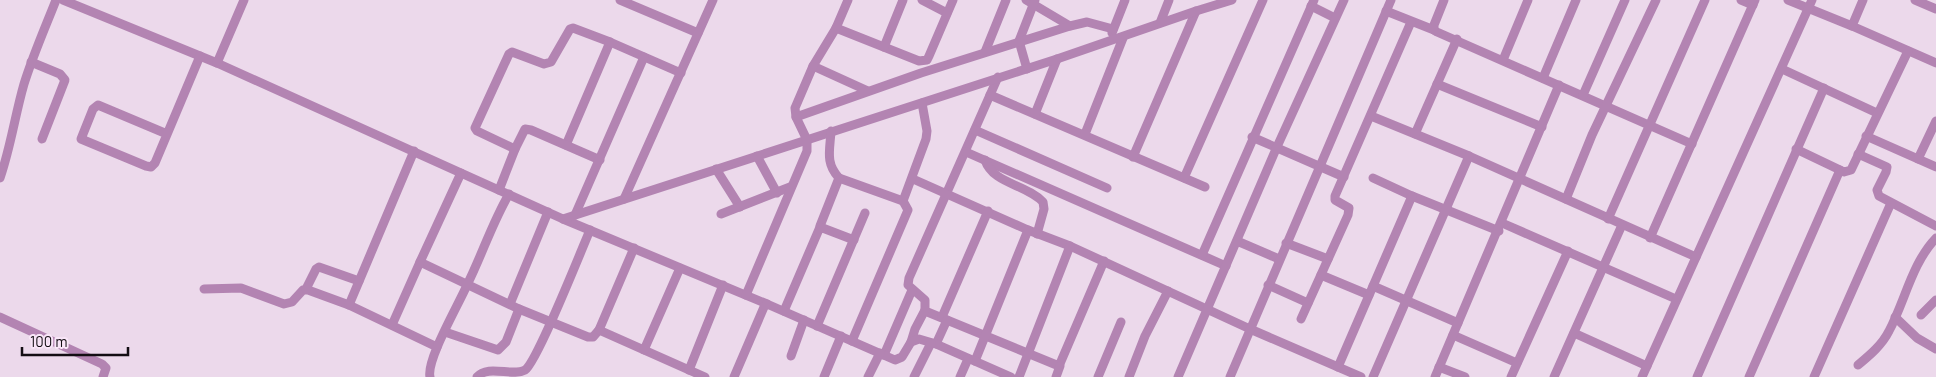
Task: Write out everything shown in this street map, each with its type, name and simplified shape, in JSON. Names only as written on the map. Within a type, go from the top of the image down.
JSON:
[{"type":"street","points":[[0,178],[10,149],[21,96],[31,62],[56,0]]},
{"type":"street","points":[[63,0],[217,63],[563,219],[784,311],[895,360],[900,358],[911,342],[914,329],[925,310],[925,300],[912,290],[907,282],[998,78]]},
{"type":"street","points":[[217,63],[244,0]]},
{"type":"street","points":[[620,0],[698,33]]},
{"type":"street","points":[[624,199],[713,0]]},
{"type":"street","points":[[746,296],[807,150],[807,140],[796,117],[795,108],[812,66],[836,28],[848,0]]},
{"type":"street","points":[[884,47],[903,0]]},
{"type":"street","points":[[922,0],[948,13]]},
{"type":"street","points":[[836,28],[919,61],[927,60],[953,0]]},
{"type":"street","points":[[985,52],[1006,0]]},
{"type":"street","points":[[1108,43],[1126,0]]},
{"type":"street","points":[[1160,23],[1169,0]]},
{"type":"street","points":[[563,219],[1108,43],[1216,2],[1232,0]]},
{"type":"street","points":[[1184,178],[1263,0]]},
{"type":"street","points":[[1178,377],[1276,148],[1344,0]]},
{"type":"street","points":[[1233,376],[1268,285],[1391,0]]},
{"type":"street","points":[[1434,30],[1434,24],[1444,0]]},
{"type":"street","points":[[1503,60],[1528,0]]},
{"type":"street","points":[[1543,78],[1576,0]]},
{"type":"street","points":[[1583,95],[1625,0]]},
{"type":"street","points":[[1566,199],[1592,135],[1656,0]]},
{"type":"street","points":[[1608,219],[1705,0]]},
{"type":"street","points":[[1650,238],[1754,3],[1741,0]]},
{"type":"street","points":[[1788,0],[1810,4],[1852,26],[1936,63]]},
{"type":"street","points":[[1852,26],[1863,0]]},
{"type":"street","points":[[1915,0],[1936,9]]},
{"type":"street","points":[[1027,69],[1019,41],[1031,1],[1070,26]]},
{"type":"street","points":[[1202,255],[1312,3],[1336,18]]},
{"type":"street","points":[[1642,377],[1782,70],[1810,4]]},
{"type":"street","points":[[1133,157],[1196,11]]},
{"type":"street","points":[[1386,11],[1434,30],[1692,144]]},
{"type":"street","points":[[796,117],[985,52],[1070,26],[1086,22],[1113,30]]},
{"type":"street","points":[[1301,318],[1349,211],[1349,208],[1334,198],[1411,22]]},
{"type":"street","points":[[515,149],[477,131],[475,128],[509,54],[512,52],[548,64],[570,29],[573,28],[681,73]]},
{"type":"street","points":[[1085,134],[1123,38]]},
{"type":"street","points":[[1415,134],[1456,40]]},
{"type":"street","points":[[566,145],[610,42]]},
{"type":"street","points":[[1796,149],[1844,172],[1851,170],[1908,51]]},
{"type":"street","points":[[168,134],[98,105],[93,109],[81,139],[146,166],[151,166],[155,163],[168,134],[200,56]]},
{"type":"street","points":[[575,215],[644,57]]},
{"type":"street","points":[[1034,114],[1057,59]]},
{"type":"street","points":[[31,62],[60,74],[65,80],[42,139]]},
{"type":"street","points":[[812,66],[868,91]]},
{"type":"street","points":[[1782,70],[1877,113]]},
{"type":"street","points":[[1437,84],[1542,127]]},
{"type":"street","points":[[1435,377],[1559,85]]},
{"type":"street","points":[[1697,377],[1824,88]]},
{"type":"street","points":[[990,95],[1085,134],[1133,157],[1205,187]]},
{"type":"street","points":[[903,201],[913,179],[926,138],[927,131],[922,103]]},
{"type":"street","points":[[1371,116],[1469,156],[1696,257]]},
{"type":"street","points":[[1918,159],[1936,121]]},
{"type":"street","points":[[498,190],[523,132],[527,129],[600,160]]},
{"type":"street","points":[[975,130],[1107,188]]},
{"type":"street","points":[[831,131],[829,164],[832,171],[839,178],[903,201],[908,210],[852,341]]},
{"type":"street","points":[[1866,136],[1936,167]]},
{"type":"street","points":[[1252,137],[1344,177]]},
{"type":"street","points":[[349,305],[414,151]]},
{"type":"street","points":[[966,152],[1226,266]]},
{"type":"street","points":[[1858,154],[1887,168],[1877,192],[1879,196],[1936,226]]},
{"type":"street","points":[[758,156],[777,192]]},
{"type":"street","points":[[1373,377],[1469,156]]},
{"type":"street","points":[[985,160],[990,171],[995,175],[1029,190],[1042,202],[1044,209],[1038,234]]},
{"type":"street","points":[[716,169],[740,207]]},
{"type":"street","points":[[1749,377],[1840,170]]},
{"type":"street","points":[[392,325],[461,172]]},
{"type":"street","points":[[784,311],[839,178]]},
{"type":"street","points":[[1372,178],[1446,210],[1568,251],[1676,299]]},
{"type":"street","points":[[913,179],[1104,261],[1250,330],[1361,377]]},
{"type":"street","points":[[721,214],[790,187]]},
{"type":"street","points":[[430,377],[430,367],[437,347],[468,284],[497,215],[508,194]]},
{"type":"street","points":[[1338,367],[1412,196]]},
{"type":"street","points":[[1814,377],[1891,203]]},
{"type":"street","points":[[914,377],[934,343],[988,211]]},
{"type":"street","points":[[445,332],[498,350],[506,342],[514,306],[548,212]]},
{"type":"street","points":[[817,326],[865,213]]},
{"type":"street","points":[[1554,377],[1622,225]]},
{"type":"street","points":[[820,226],[854,240]]},
{"type":"street","points":[[476,377],[484,372],[525,370],[552,321],[590,230]]},
{"type":"street","points":[[960,377],[984,336],[1028,230]]},
{"type":"street","points":[[1858,365],[1879,346],[1889,331],[1926,249],[1936,238]]},
{"type":"street","points":[[1237,241],[1279,259]]},
{"type":"street","points":[[1286,243],[1328,259]]},
{"type":"street","points":[[1018,377],[1070,246]]},
{"type":"street","points":[[420,262],[514,306],[588,337],[593,337],[599,330],[634,248]]},
{"type":"street","points":[[1511,377],[1568,251]]},
{"type":"street","points":[[1056,377],[1104,261]]},
{"type":"street","points":[[204,289],[241,288],[284,304],[292,302],[306,290],[316,269],[319,267],[359,281]]},
{"type":"street","points":[[644,350],[680,268]]},
{"type":"street","points":[[1321,275],[1369,295]]},
{"type":"street","points":[[689,370],[722,285]]},
{"type":"street","points":[[1268,285],[1308,303]]},
{"type":"street","points":[[1373,286],[1458,323]]},
{"type":"street","points":[[306,290],[349,305],[437,347]]},
{"type":"street","points":[[868,377],[882,354],[912,290]]},
{"type":"street","points":[[1129,377],[1145,336],[1168,291]]},
{"type":"street","points":[[1921,315],[1936,300]]},
{"type":"street","points":[[734,377],[767,304]]},
{"type":"street","points":[[925,310],[1060,366]]},
{"type":"street","points":[[0,317],[102,364],[106,368],[103,377]]},
{"type":"street","points":[[1895,317],[1917,338],[1936,349]]},
{"type":"street","points":[[791,356],[804,320]]},
{"type":"street","points":[[1098,377],[1121,322]]},
{"type":"street","points":[[599,330],[705,377]]},
{"type":"street","points":[[1574,333],[1647,366]]},
{"type":"street","points":[[1453,335],[1517,363]]},
{"type":"street","points":[[824,377],[841,336]]},
{"type":"street","points":[[911,342],[919,339],[934,343],[971,360],[992,374],[1010,377]]},
{"type":"street","points":[[1439,367],[1465,377]]}]
